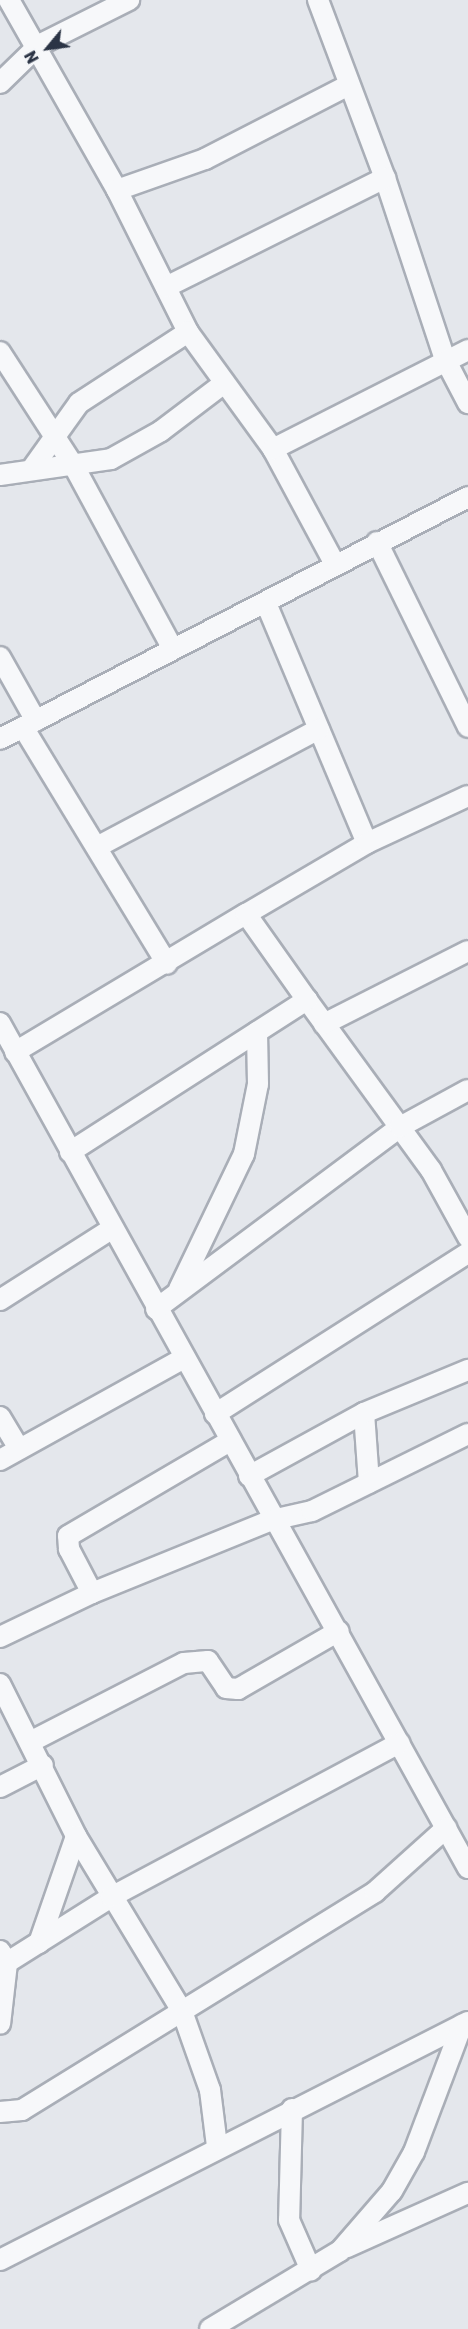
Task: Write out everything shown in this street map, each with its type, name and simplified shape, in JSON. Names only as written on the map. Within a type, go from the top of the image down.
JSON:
[{"type":"street","points":[[9,0],[39,45],[117,190],[188,332],[223,384],[273,449],[335,564]]},
{"type":"street","points":[[0,83],[39,45],[129,0]]},
{"type":"street","points":[[318,0],[385,178],[445,359],[468,403]]},
{"type":"street","points":[[117,190],[206,159],[349,85]]},
{"type":"street","points":[[166,287],[385,178]]},
{"type":"street","points":[[31,470],[57,441],[79,403],[188,332]]},
{"type":"street","points":[[273,449],[445,359],[468,350]]},
{"type":"street","points":[[0,352],[75,468],[173,650]]},
{"type":"street","points":[[0,475],[31,470],[75,468],[130,450],[223,384]]},
{"type":"street","points":[[0,739],[266,603],[377,542],[468,497]]},
{"type":"street","points":[[377,542],[468,727]]},
{"type":"street","points":[[266,603],[367,843]]},
{"type":"street","points":[[0,657],[29,724],[97,847],[167,964]]},
{"type":"street","points":[[97,847],[319,729]]},
{"type":"street","points":[[15,1052],[167,964],[246,914],[367,843],[468,796]]},
{"type":"street","points":[[246,914],[400,1127],[468,1237]]},
{"type":"street","points":[[324,1024],[468,951]]},
{"type":"street","points":[[70,1152],[307,1000]]},
{"type":"street","points":[[0,1023],[110,1230],[184,1358],[272,1520],[339,1631],[468,1868]]},
{"type":"street","points":[[176,1295],[244,1154],[258,1084],[257,1032]]},
{"type":"street","points":[[156,1309],[400,1127],[468,1090]]},
{"type":"street","points":[[0,1300],[110,1230]]},
{"type":"street","points":[[215,1414],[468,1253]]},
{"type":"street","points":[[0,1460],[184,1358]]},
{"type":"street","points":[[249,1476],[364,1413],[468,1370]]},
{"type":"street","points":[[364,1413],[369,1483]]},
{"type":"street","points":[[0,1417],[19,1449]]},
{"type":"street","points":[[0,1637],[92,1593],[272,1520],[312,1511],[468,1434]]},
{"type":"street","points":[[92,1593],[69,1549],[68,1536],[230,1441]]},
{"type":"street","points":[[30,1742],[184,1663],[208,1661],[226,1688],[238,1689],[339,1631]]},
{"type":"street","points":[[0,1684],[43,1765],[76,1836],[182,2011],[210,2090],[216,2146]]},
{"type":"street","points":[[0,2024],[2,1960],[39,1943],[111,1897],[399,1743]]},
{"type":"street","points":[[0,1787],[43,1765]]},
{"type":"street","points":[[0,2112],[22,2110],[375,1892],[446,1828]]},
{"type":"street","points":[[39,1943],[76,1836]]},
{"type":"street","points":[[0,2260],[216,2146],[465,2023]]},
{"type":"street","points":[[340,2251],[392,2191],[414,2152],[465,2023]]},
{"type":"street","points":[[292,2109],[290,2220],[311,2270]]},
{"type":"street","points":[[210,2329],[340,2251],[468,2193]]}]
